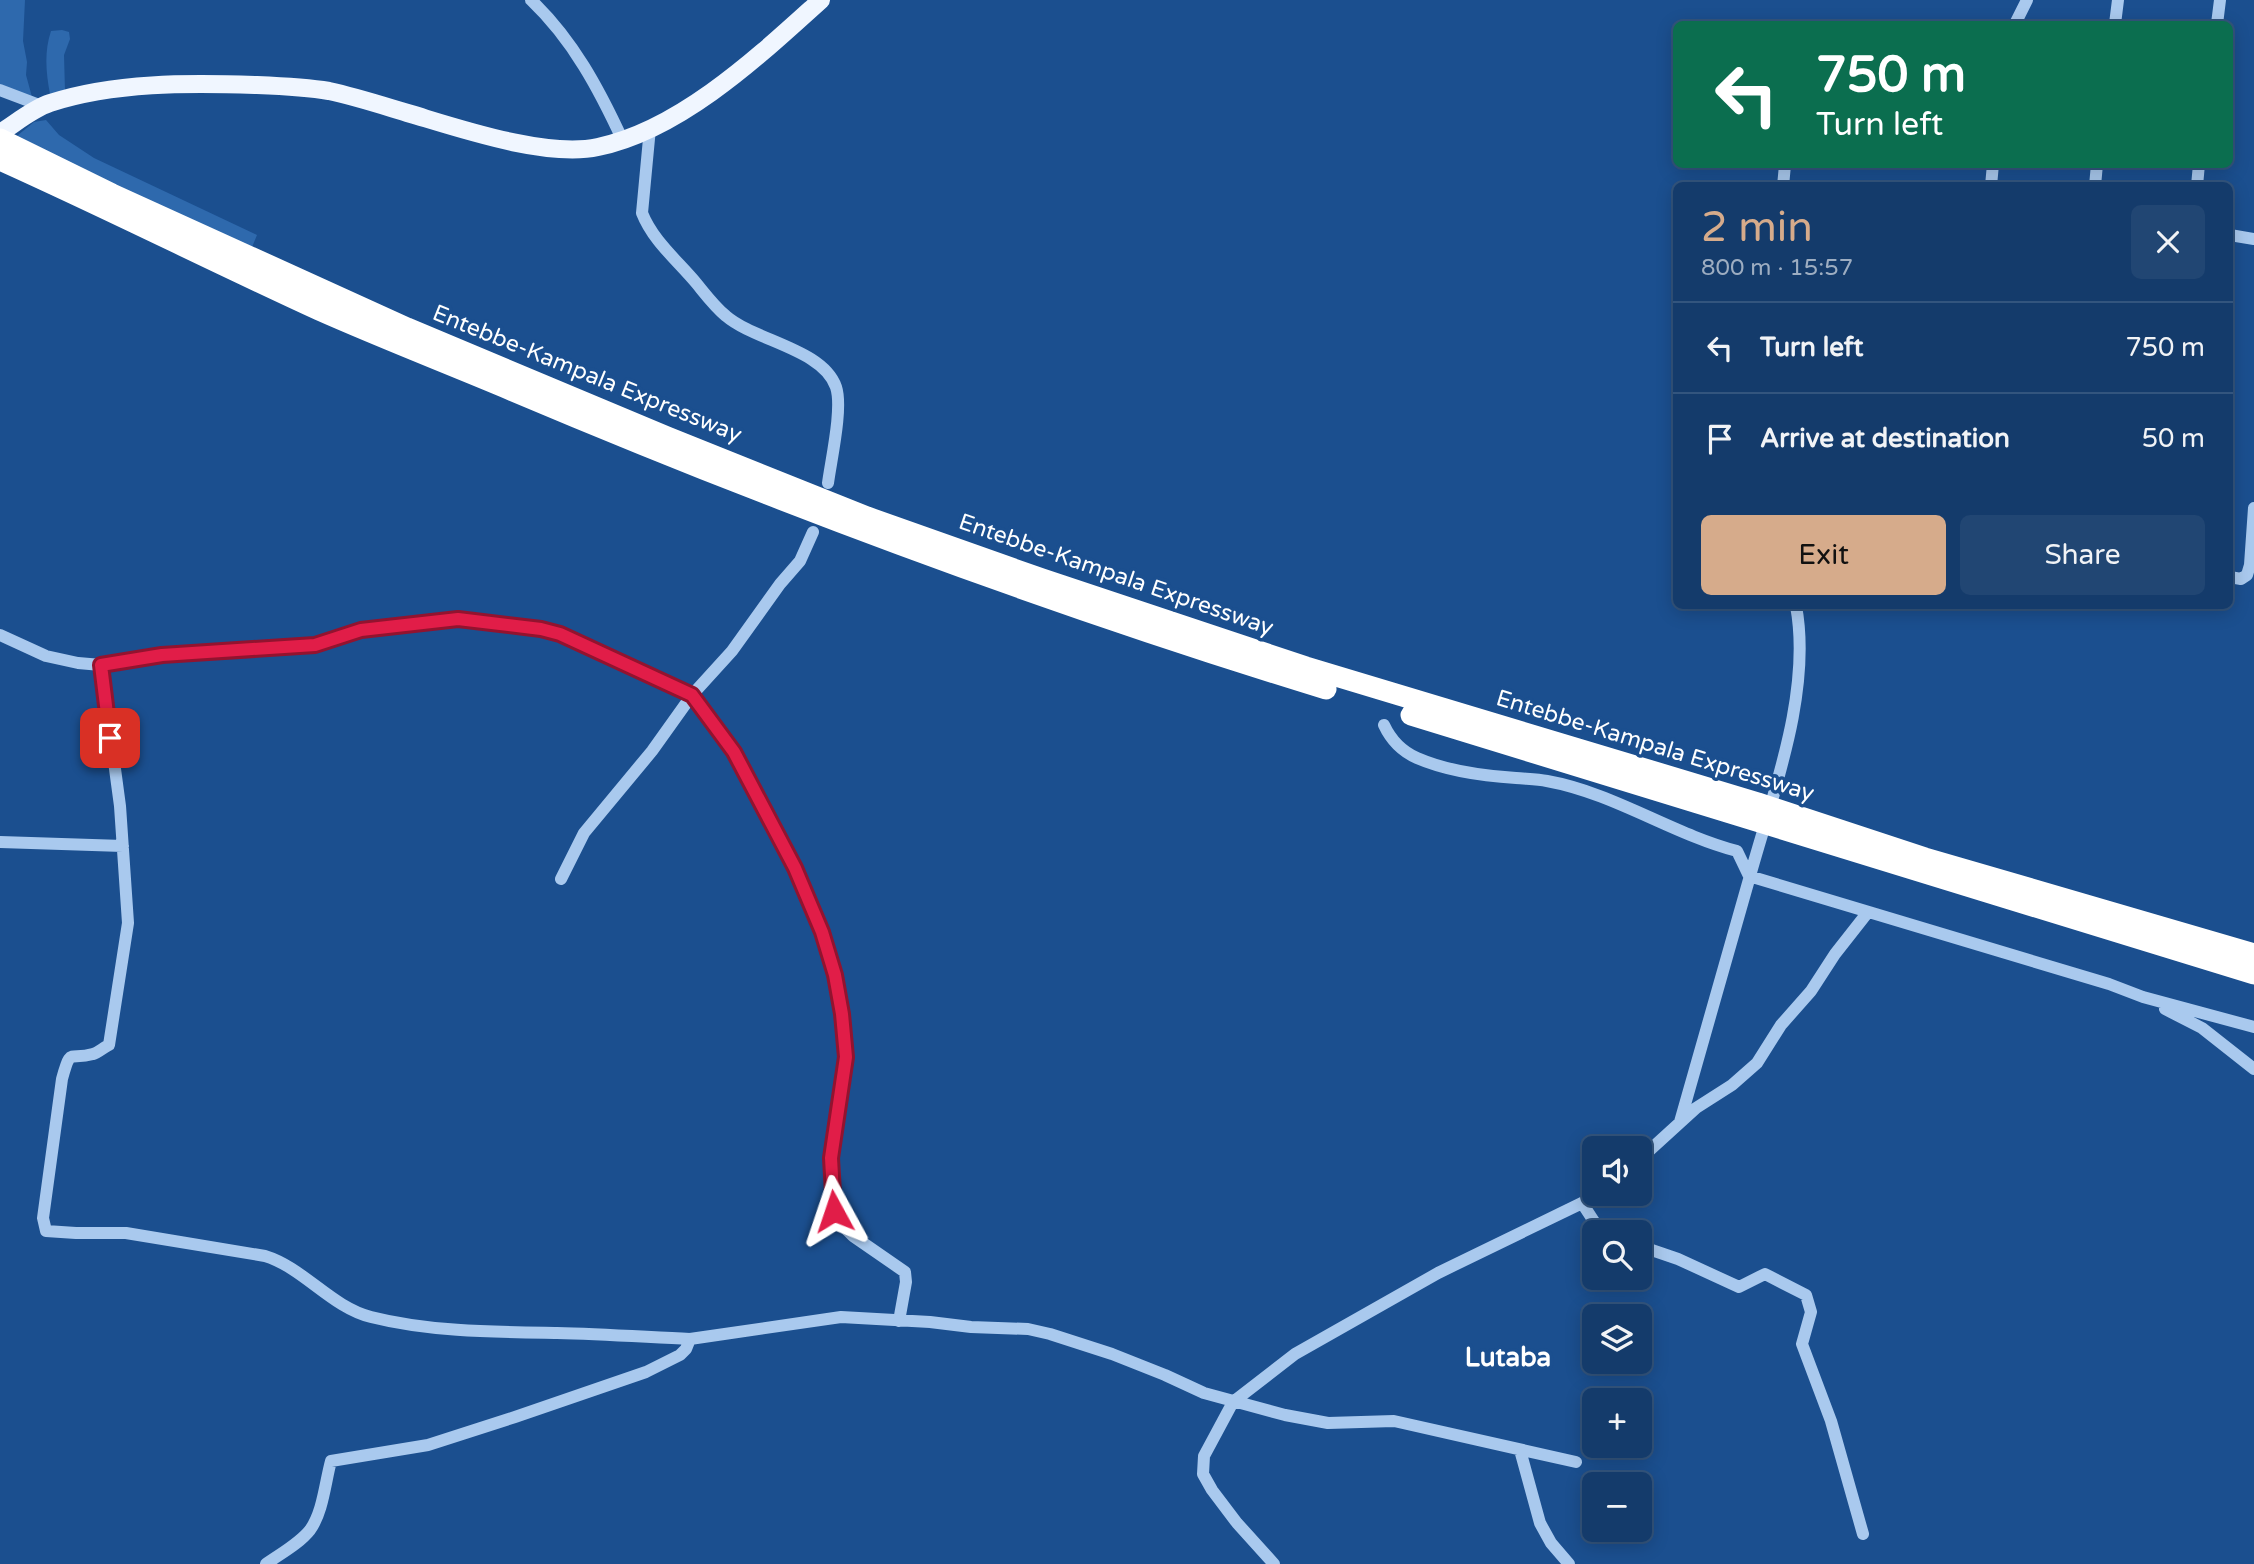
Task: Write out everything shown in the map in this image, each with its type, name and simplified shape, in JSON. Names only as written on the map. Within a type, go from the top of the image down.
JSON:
[{"type":"highway","name":"Entebbe-Kampala Expressway","points":[[3,144],[407,328],[867,517],[1306,667],[1758,803],[1925,858],[2254,954]]},
{"type":"highway","name":"Entebbe-Kampala Expressway","points":[[3,144],[333,316],[661,453],[999,582],[1277,674],[2254,974]]},
{"type":"main road","points":[[3,144],[42,106],[84,94],[137,87],[222,84],[332,92],[482,134],[537,146],[594,148],[624,141],[708,96],[821,0]]},
{"type":"street","points":[[531,0],[551,18],[571,45],[597,85],[624,141]]},
{"type":"street","points":[[2016,21],[2027,0]]},
{"type":"street","points":[[2115,21],[2118,0]]},
{"type":"street","points":[[2217,21],[2220,0]]},
{"type":"street","points":[[0,90],[42,106]]},
{"type":"street","points":[[650,128],[642,213],[660,244],[726,316],[748,331],[811,359],[830,376],[836,388],[837,414],[828,483]]},
{"type":"street","points":[[2233,236],[2254,239]]},
{"type":"street","points":[[2233,578],[2241,579],[2247,575],[2250,565],[2254,508]]},
{"type":"street","points":[[561,879],[584,833],[652,751],[692,695],[732,651],[780,583],[800,561],[813,532]]},
{"type":"street","points":[[1680,1122],[1781,768],[1801,666],[1801,632],[1797,609]]},
{"type":"street","points":[[0,635],[46,656],[101,665],[162,655],[315,645],[361,630],[458,619],[541,629],[560,634],[692,695],[734,752],[795,868],[822,932],[835,975],[846,1057],[831,1158],[834,1211],[840,1223],[853,1236],[905,1272],[906,1282],[899,1321]]},
{"type":"street","points":[[101,665],[117,774],[128,923],[108,1045],[94,1054],[72,1055],[65,1066],[46,1190],[43,1218],[46,1231],[126,1233],[265,1256],[275,1259],[352,1310],[370,1317],[451,1328],[507,1333],[690,1339],[841,1317],[1028,1329],[1112,1354],[1204,1393],[1285,1415],[1328,1423],[1394,1421],[1576,1462]]},
{"type":"street","points":[[1384,725],[1402,749],[1425,761],[1470,772],[1548,781],[1597,796],[1712,844],[1737,851],[1749,876],[2143,997],[2254,1027]]},
{"type":"street","points":[[0,842],[123,846]]},
{"type":"street","points":[[1652,1150],[1680,1122],[1745,1075],[1757,1063],[1781,1025],[1811,991],[1835,954],[1868,912]]},
{"type":"street","points":[[2143,997],[2202,1028],[2254,1069]]},
{"type":"street","points":[[1274,1564],[1237,1523],[1203,1474],[1204,1456],[1233,1402],[1295,1354],[1438,1273],[1582,1203]]},
{"type":"street","points":[[1652,1250],[1740,1287],[1765,1274],[1806,1294],[1811,1312],[1802,1344],[1831,1422],[1863,1534]]},
{"type":"street","points":[[266,1564],[311,1529],[331,1461],[428,1445],[515,1417],[666,1363],[686,1349],[690,1339]]},
{"type":"street","points":[[1520,1450],[1541,1523],[1551,1543],[1569,1564]]},
{"type":"shaded area","points":[[0,0],[25,0],[23,41],[27,62],[26,75],[32,97],[0,85]]},
{"type":"shaded area","points":[[51,31],[69,32],[70,39],[64,55],[65,91],[50,94],[47,47]]},
{"type":"shaded area","points":[[46,120],[59,135],[94,158],[257,235],[252,247],[12,140],[34,122]]},
{"type":"district","name":"Lutaba","points":[[1508,1357]]},
{"type":"route","points":[[110,738],[101,665],[162,655],[246,648],[292,648],[315,645],[361,630],[458,619],[541,629],[560,634],[692,695],[734,752],[795,868],[822,932],[835,975],[846,1057],[831,1158],[834,1211]]}]
